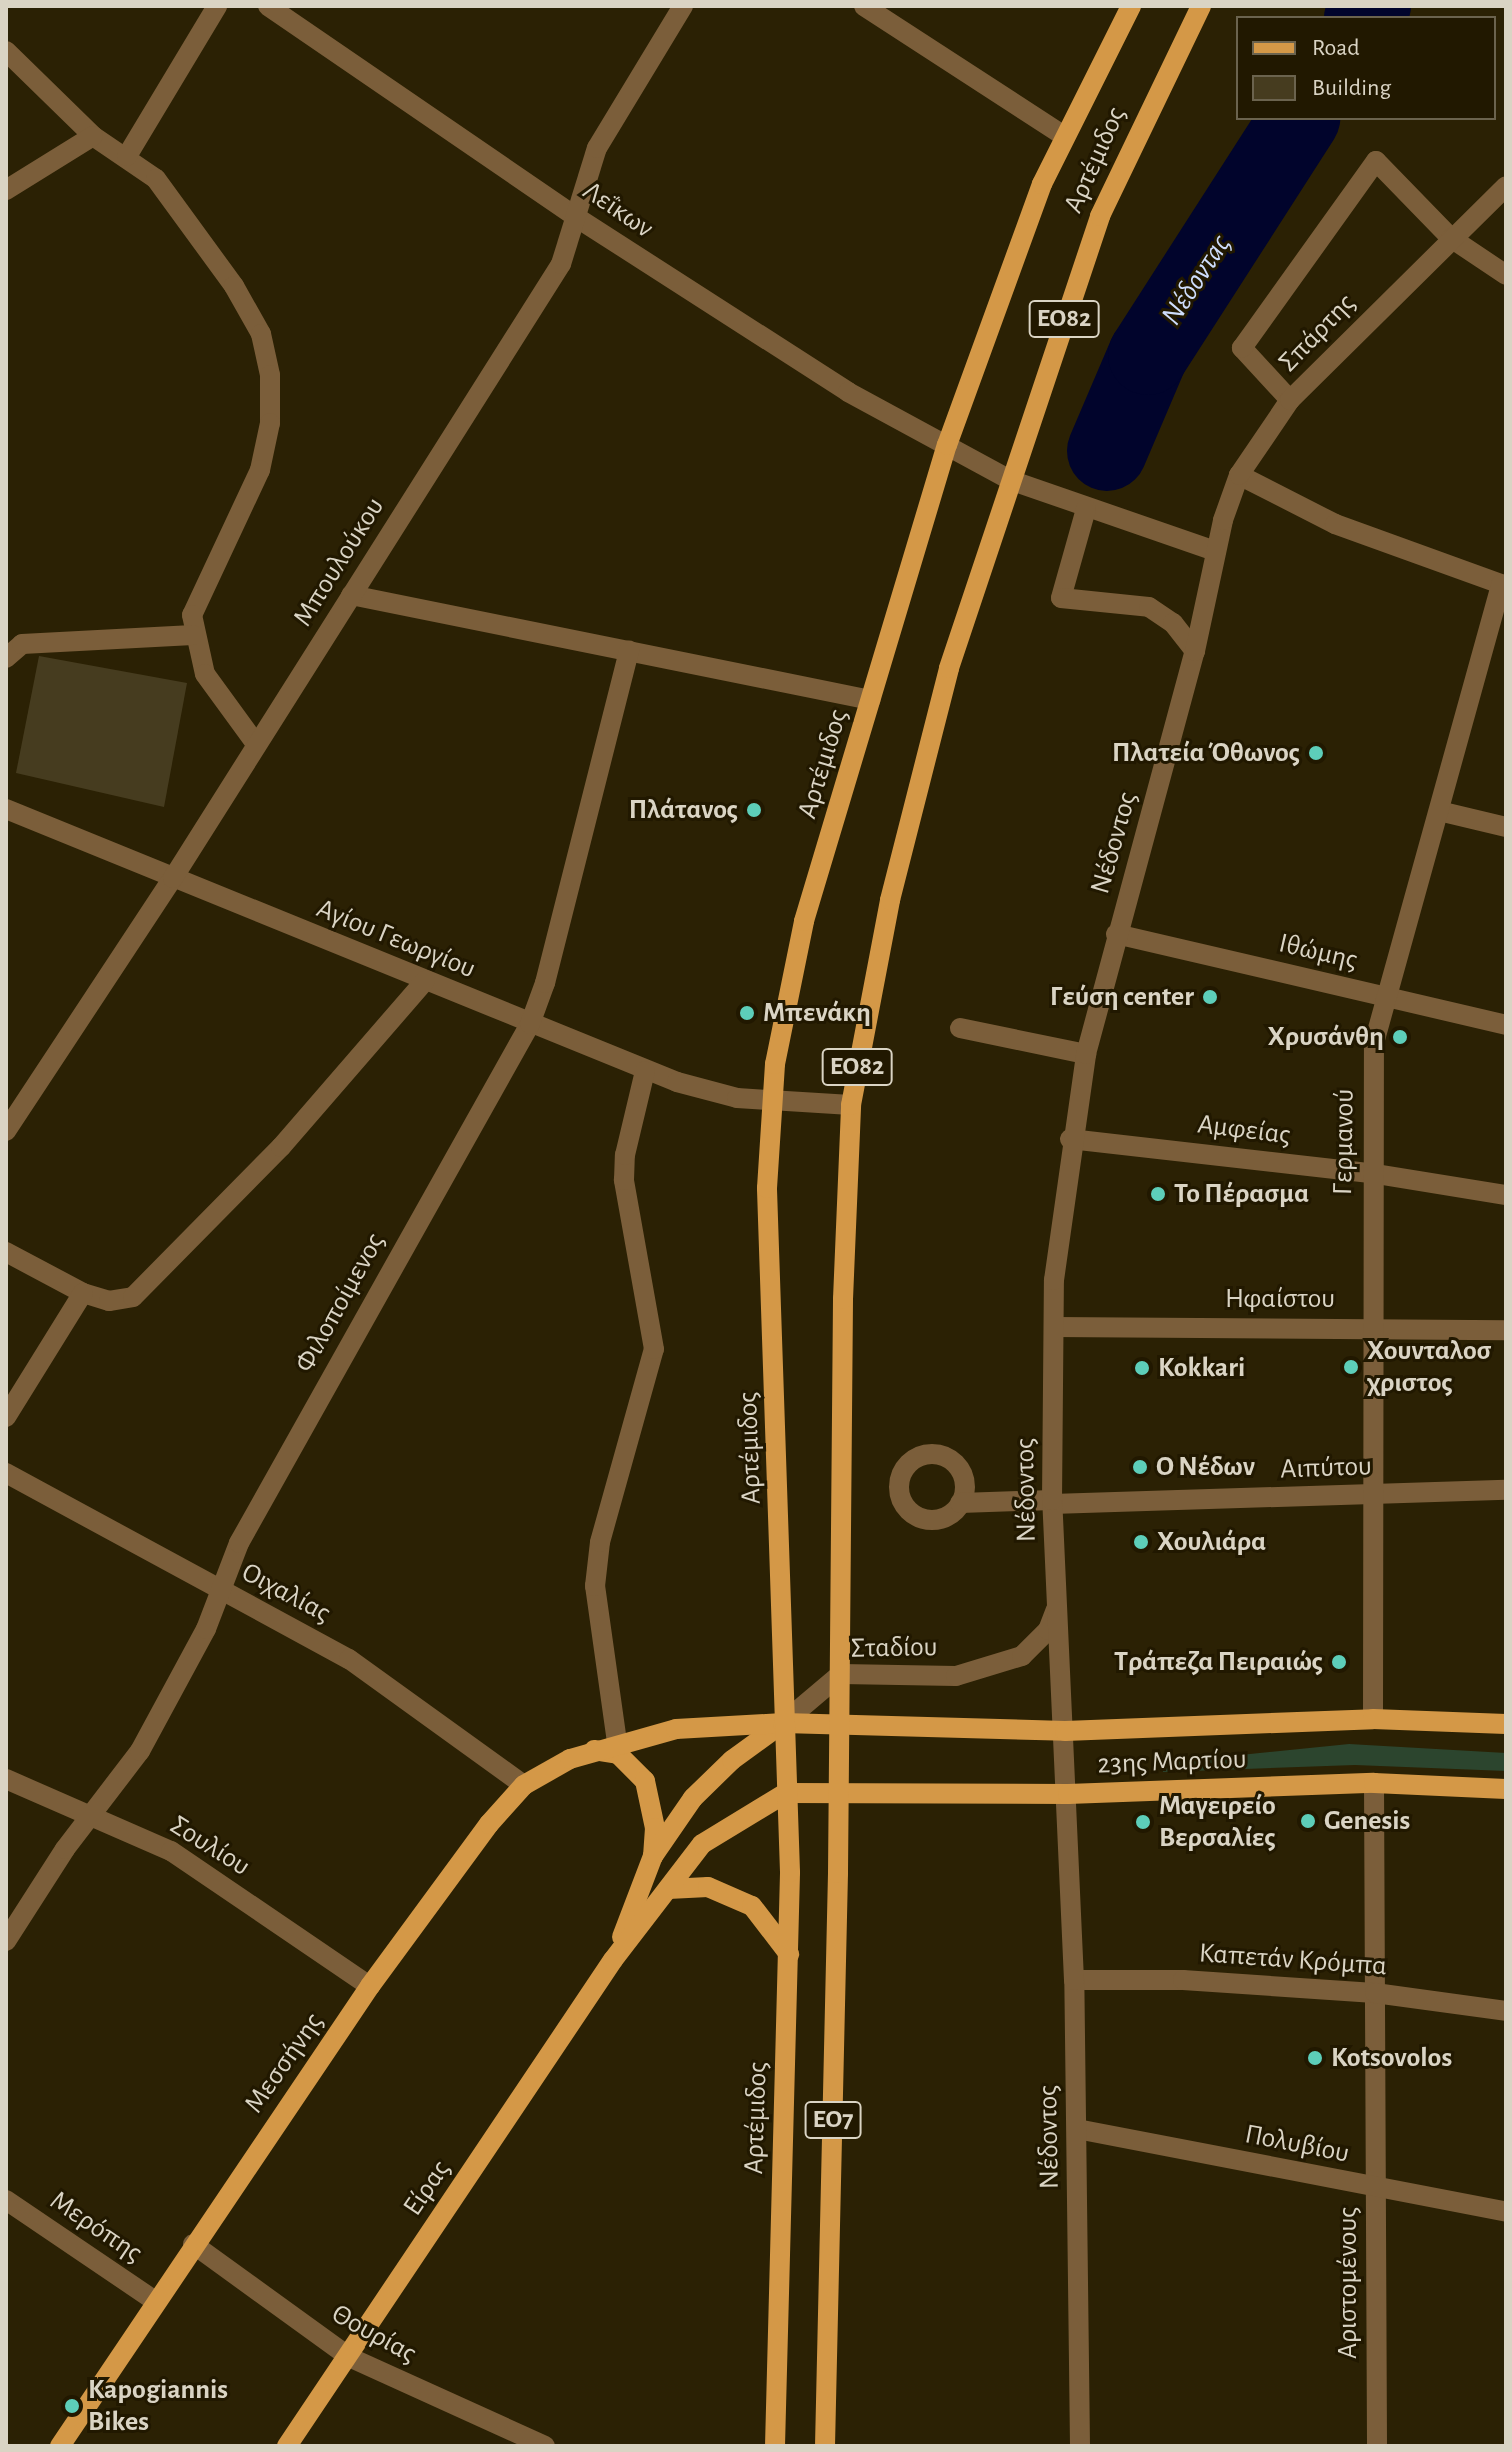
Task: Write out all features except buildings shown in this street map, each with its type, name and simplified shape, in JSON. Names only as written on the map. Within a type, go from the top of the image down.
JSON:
[{"type":"main road","name":"Αρτέμιδος","points":[[775,2446],[789,1954],[767,1188],[770,1102],[804,921],[947,445],[1003,284],[1063,135],[1131,6]]},
{"type":"main road","name":"Αρτέμιδος","points":[[825,2446],[841,1674],[843,1299],[851,1105],[868,1000],[930,738],[1010,480],[1100,216],[1201,6]]},
{"type":"main road","name":"23ης Μαρτίου","points":[[840,1724],[1065,1731],[1373,1719],[1506,1724]]},
{"type":"main road","name":"Μεσσήνης","points":[[60,2446],[193,2244],[370,1986],[489,1824],[524,1785],[593,1750],[617,1742],[676,1729],[783,1723]]},
{"type":"main road","points":[[653,1856],[693,1798],[732,1760],[783,1723],[840,1724]]},
{"type":"main road","points":[[593,1750],[618,1754],[645,1781],[655,1828],[653,1856]]},
{"type":"main road","name":"23ης Μαρτίου","points":[[839,1793],[1068,1794],[1374,1783],[1506,1789]]},
{"type":"main road","points":[[786,1793],[839,1793]]},
{"type":"main road","name":"Είρας","points":[[287,2446],[613,1960],[702,1844],[786,1793]]},
{"type":"main road","name":"Είρας","points":[[613,1960],[653,1856]]},
{"type":"main road","points":[[668,1889],[708,1887],[752,1906],[789,1954]]},
{"type":"street","points":[[127,156],[217,6]]},
{"type":"street","name":"Λεΐκων","points":[[268,6],[579,219],[848,392],[947,445]]},
{"type":"street","name":"Μπουλούκου","points":[[6,1131],[173,878],[561,264],[579,219],[597,148],[683,6]]},
{"type":"street","points":[[864,6],[1063,135]]},
{"type":"street","points":[[6,51],[93,136],[127,156],[156,179],[234,286],[261,334],[270,375],[270,423],[260,470],[197,596],[193,635],[205,674],[256,744]]},
{"type":"street","points":[[6,190],[93,136]]},
{"type":"street","points":[[1290,400],[1242,348],[1376,161],[1451,238],[1506,275]]},
{"type":"street","name":"Σπάρτης","points":[[1215,551],[1239,475],[1290,400],[1506,186]]},
{"type":"street","points":[[947,445],[1010,480],[1086,509],[1215,551]]},
{"type":"street","points":[[1239,475],[1335,524],[1504,585]]},
{"type":"street","points":[[1086,509],[1061,598],[1149,607],[1173,623],[1195,651]]},
{"type":"street","name":"Νέδοντος","points":[[1080,2446],[1074,1980],[1068,1794],[1052,1502],[1054,1327],[1070,1139],[1086,1054],[1195,651],[1215,551]]},
{"type":"street","name":"Γερμανού","points":[[1373,1719],[1370,1173],[1374,1043],[1504,585]]},
{"type":"street","points":[[351,595],[871,700]]},
{"type":"street","points":[[6,658],[22,644],[193,635]]},
{"type":"street","name":"Φιλοποίμενος","points":[[6,1941],[140,1751],[222,1590],[239,1543],[530,1024],[545,983],[629,650]]},
{"type":"street","name":"Αγίου Γεωργίου","points":[[6,809],[645,1071],[712,1093],[770,1102]]},
{"type":"street","points":[[1439,811],[1506,827]]},
{"type":"street","name":"Ιθώμης","points":[[1116,934],[1506,1025]]},
{"type":"street","points":[[6,1252],[83,1293],[123,1302],[144,1289],[281,1147],[425,981]]},
{"type":"street","points":[[960,1028],[1086,1054]]},
{"type":"street","points":[[617,1742],[595,1586],[600,1542],[654,1349],[624,1180],[625,1155],[645,1071]]},
{"type":"street","points":[[770,1102],[851,1105]]},
{"type":"street","name":"Αμφείας","points":[[1070,1139],[1370,1173],[1506,1195]]},
{"type":"street","points":[[6,1417],[83,1293]]},
{"type":"street","name":"Ηφαίστου","points":[[1054,1327],[1372,1326],[1506,1330]]},
{"type":"street","name":"Οιχαλίας","points":[[6,1473],[380,1678],[524,1785]]},
{"type":"street","name":"Αιπύτου","points":[[960,1503],[1506,1490]]},
{"type":"street","name":"Σταδίου","points":[[783,1723],[841,1674],[984,1671],[1022,1656],[1048,1630],[1058,1602]]},
{"type":"street","name":"Σουλίου","points":[[6,1779],[171,1851],[370,1986]]},
{"type":"street","name":"Αριστομένους","points":[[1374,1783],[1377,2446]]},
{"type":"street","name":"Καπετάν Κρόμπα","points":[[1074,1980],[1183,1980],[1375,1993],[1506,2011]]},
{"type":"street","name":"Πολυβίου","points":[[1077,2129],[1506,2212]]},
{"type":"street","name":"Μερόπης","points":[[6,2200],[155,2301]]},
{"type":"street","name":"Θουρίας","points":[[193,2244],[349,2357],[545,2446]]},
{"type":"green space","points":[[1349,1744],[1506,1753],[1506,1771],[1355,1765],[1163,1772],[1162,1763]]},
{"type":"waterway","name":"Νέδoντας","points":[[1365,16],[1371,6]]},
{"type":"waterway","name":"Νέδoντας","points":[[1107,451],[1148,355],[1299,120]]},
{"type":"place","name":"Πλατεία Όθωνος","points":[[1316,753]]},
{"type":"place","name":"Πλάτανος","points":[[754,810]]},
{"type":"place","name":"Γεύση center","points":[[1210,997]]},
{"type":"place","name":"Μπενάκη","points":[[747,1013]]},
{"type":"place","name":"Χρυσάνθη","points":[[1400,1037]]},
{"type":"place","name":"Το Πέρασμα","points":[[1158,1194]]},
{"type":"place","name":"Χουνταλοσ χριστος","points":[[1351,1367]]},
{"type":"place","name":"Kokkari","points":[[1142,1368]]},
{"type":"place","name":"Ο Νέδων","points":[[1140,1467]]},
{"type":"place","name":"Χουλιάρα","points":[[1141,1542]]},
{"type":"place","name":"Τράπεζα Πειραιώς","points":[[1339,1662]]},
{"type":"place","name":"Genesis","points":[[1308,1821]]},
{"type":"place","name":"Μαγειρείο Βερσαλίες","points":[[1143,1822]]},
{"type":"place","name":"Kotsovolos","points":[[1315,2058]]},
{"type":"place","name":"Kapogiannis Bikes","points":[[72,2406]]}]
